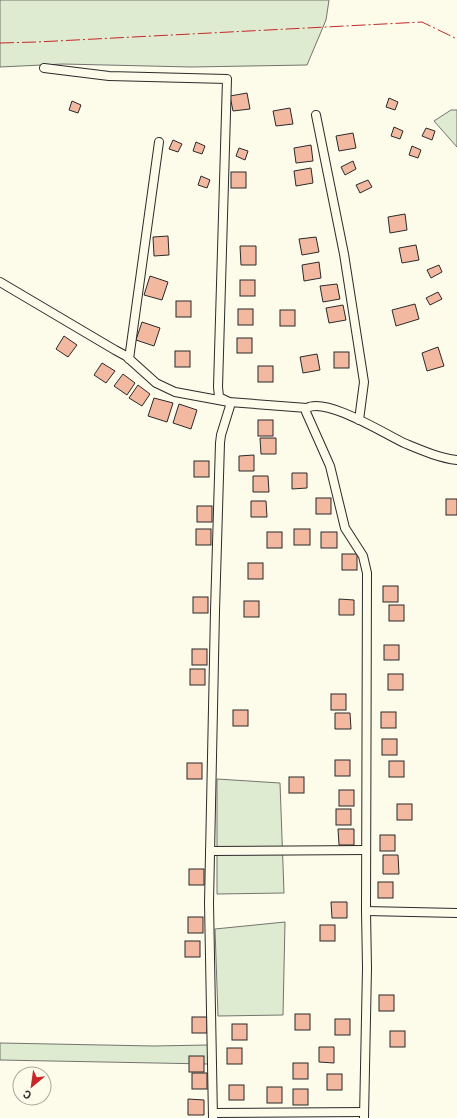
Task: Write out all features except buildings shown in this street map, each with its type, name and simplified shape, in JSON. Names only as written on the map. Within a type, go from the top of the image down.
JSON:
[{"type":"street","points":[[44,68],[109,76],[227,79],[218,386],[219,396],[230,402]]},
{"type":"street","points":[[316,115],[344,254],[364,382],[359,420]]},
{"type":"street","points":[[129,359],[159,142]]},
{"type":"street","points":[[0,282],[91,334],[129,359],[156,383],[175,392],[230,402],[307,408],[310,406],[322,406],[359,420],[404,443],[444,459],[457,460]]},
{"type":"street","points":[[230,402],[220,443],[215,611],[209,903],[213,1115],[364,1115],[367,968],[367,573],[363,556],[345,528],[330,466],[306,412],[307,408]]},
{"type":"street","points":[[210,851],[366,850]]},
{"type":"street","points":[[366,911],[457,913]]},
{"type":"green space","points":[[0,0],[329,0],[326,20],[307,65],[191,67],[63,64],[0,67]]},
{"type":"green space","points":[[451,110],[457,110],[457,147],[434,121]]},
{"type":"green space","points":[[217,779],[280,783],[284,893],[217,894]]},
{"type":"green space","points":[[285,922],[283,1015],[218,1016],[215,929]]},
{"type":"green space","points":[[0,1043],[154,1046],[208,1045],[208,1064],[0,1060]]},
{"type":"power","points":[[0,43],[422,22],[457,39]]}]
